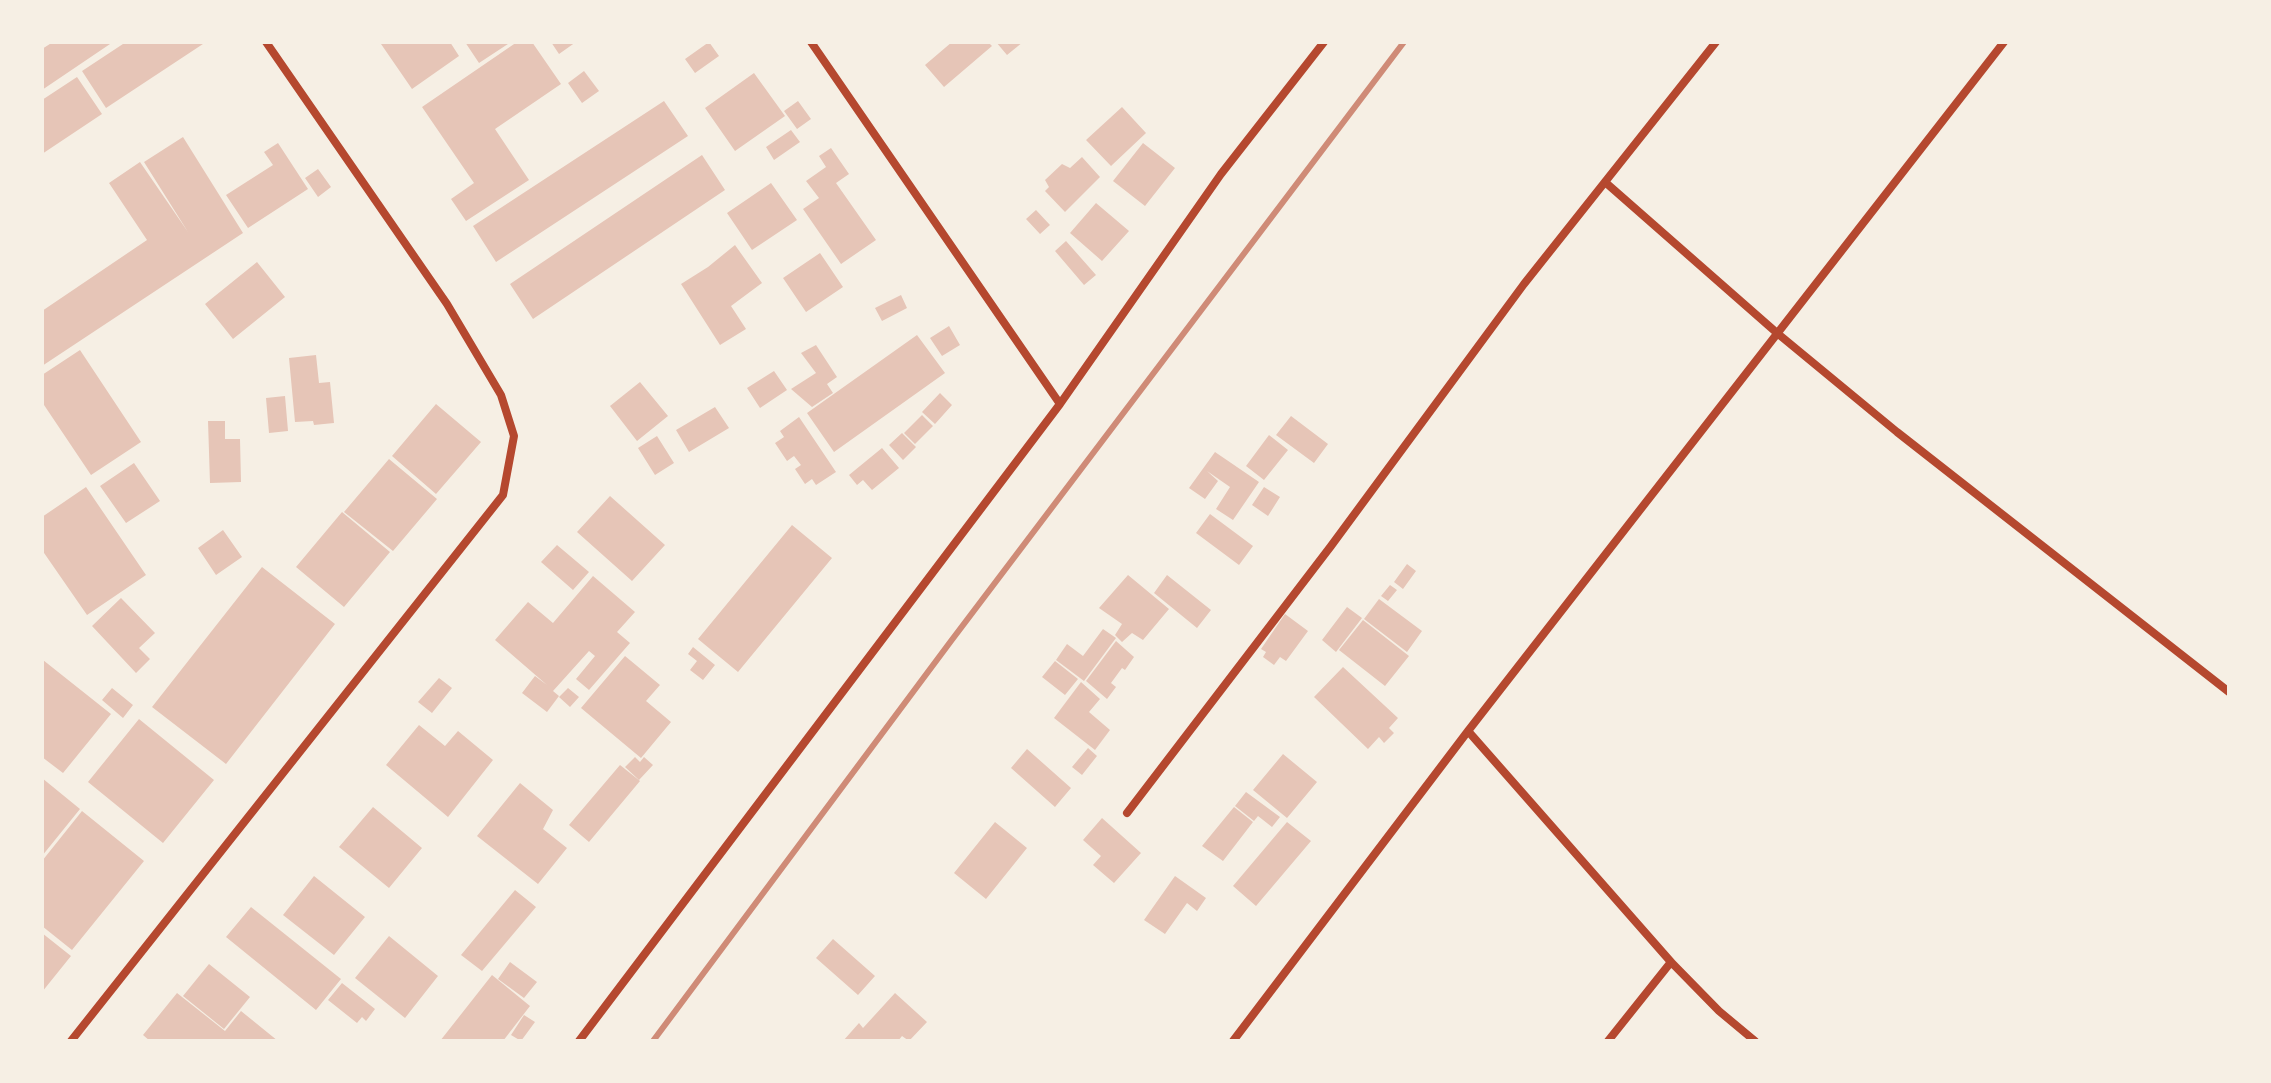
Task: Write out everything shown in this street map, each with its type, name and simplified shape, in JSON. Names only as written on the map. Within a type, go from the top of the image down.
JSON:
[{"type":"street","points":[[71,1041],[503,495],[514,436],[501,395],[447,304],[266,42]]},
{"type":"street","points":[[811,42],[1060,404]]},
{"type":"street","points":[[579,1041],[1060,404],[1221,174],[1324,42]]},
{"type":"street","points":[[1127,813],[1331,546],[1524,284],[1716,42]]},
{"type":"street","points":[[1233,1041],[1468,731],[2004,42]]},
{"type":"street","points":[[1605,182],[1777,333],[1897,432],[2229,692]]},
{"type":"street","points":[[1468,731],[1671,962],[1719,1011],[1755,1041]]},
{"type":"street","points":[[1608,1041],[1671,962]]},
{"type":"building","points":[[53,42],[113,42],[42,90],[42,49]]},
{"type":"building","points":[[126,42],[206,42],[106,108],[82,71]]},
{"type":"building","points":[[450,42],[459,56],[412,89],[381,44]]},
{"type":"building","points":[[465,42],[511,42],[479,63]]},
{"type":"building","points":[[517,42],[532,42],[561,84],[495,129],[529,180],[466,221],[451,199],[474,183],[422,107]]},
{"type":"building","points":[[551,42],[576,42],[559,54]]},
{"type":"building","points":[[709,42],[719,56],[695,73],[685,59]]},
{"type":"building","points":[[952,42],[988,42],[992,46],[944,87],[925,65]]},
{"type":"building","points":[[996,42],[1023,42],[1007,55]]},
{"type":"building","points":[[584,71],[599,91],[582,103],[568,83]]},
{"type":"building","points":[[754,73],[785,116],[735,151],[705,108]]},
{"type":"building","points":[[77,77],[102,114],[42,154],[42,100]]},
{"type":"building","points":[[664,101],[688,136],[496,262],[473,226]]},
{"type":"building","points":[[798,101],[811,119],[797,129],[784,111]]},
{"type":"building","points":[[1122,107],[1146,133],[1111,166],[1086,140]]},
{"type":"building","points":[[791,130],[800,142],[774,160],[766,147]]},
{"type":"building","points":[[183,137],[243,233],[42,366],[42,311],[147,240],[109,183],[140,162],[188,232],[144,162]]},
{"type":"building","points":[[278,143],[308,189],[248,228],[226,195],[273,165],[264,152]]},
{"type":"building","points":[[1143,143],[1175,168],[1145,206],[1113,181]]},
{"type":"building","points":[[831,148],[849,174],[836,183],[876,240],[841,264],[803,209],[819,198],[806,181],[826,167],[819,156]]},
{"type":"building","points":[[702,155],[725,190],[533,319],[510,284]]},
{"type":"building","points":[[1082,157],[1100,177],[1065,212],[1045,191],[1049,187],[1045,180],[1062,164],[1070,168]]},
{"type":"building","points":[[318,169],[331,187],[318,197],[305,178]]},
{"type":"building","points":[[771,183],[797,220],[752,250],[727,213]]},
{"type":"building","points":[[1096,203],[1129,231],[1102,261],[1070,233]]},
{"type":"building","points":[[1036,210],[1050,225],[1040,234],[1026,219]]},
{"type":"building","points":[[1066,241],[1096,275],[1084,285],[1055,251]]},
{"type":"building","points":[[735,245],[762,283],[731,306],[746,329],[720,345],[681,284]]},
{"type":"building","points":[[820,253],[843,287],[806,312],[783,278]]},
{"type":"building","points":[[257,262],[285,297],[233,339],[205,304]]},
{"type":"building","points":[[901,295],[907,308],[882,321],[875,308]]},
{"type":"building","points":[[949,326],[960,345],[942,356],[930,338]]},
{"type":"building","points":[[917,335],[945,373],[834,452],[807,413]]},
{"type":"building","points":[[816,345],[837,377],[827,384],[833,393],[812,407],[791,389],[816,373],[801,353]]},
{"type":"building","points":[[80,350],[141,442],[91,475],[42,402],[42,375]]},
{"type":"building","points":[[316,355],[319,383],[330,382],[334,423],[314,425],[313,421],[295,422],[289,358]]},
{"type":"building","points":[[774,371],[787,390],[760,408],[747,388]]},
{"type":"building","points":[[640,382],[668,416],[637,441],[610,406]]},
{"type":"building","points":[[940,393],[952,405],[935,424],[922,412]]},
{"type":"building","points":[[285,396],[288,431],[269,433],[266,398]]},
{"type":"building","points":[[436,404],[481,442],[436,494],[392,456]]},
{"type":"building","points":[[715,407],[729,428],[689,452],[676,430]]},
{"type":"building","points":[[922,415],[933,426],[915,444],[904,433]]},
{"type":"building","points":[[1291,416],[1328,444],[1314,463],[1276,435]]},
{"type":"building","points":[[799,417],[836,472],[816,485],[812,479],[805,484],[795,469],[801,465],[794,456],[787,461],[775,443],[784,437],[780,431]]},
{"type":"building","points":[[208,421],[225,421],[225,439],[240,439],[241,482],[210,483]]},
{"type":"building","points":[[902,433],[916,447],[903,460],[889,445]]},
{"type":"building","points":[[1269,435],[1288,450],[1264,480],[1246,466]]},
{"type":"building","points":[[657,436],[674,463],[655,475],[638,448]]},
{"type":"building","points":[[882,448],[899,468],[872,490],[863,480],[857,485],[849,475]]},
{"type":"building","points":[[1215,452],[1259,482],[1233,520],[1216,509],[1230,487],[1207,471],[1218,481],[1205,499],[1189,488]]},
{"type":"building","points":[[389,459],[437,499],[393,551],[344,512]]},
{"type":"building","points":[[134,463],[160,501],[126,523],[100,486]]},
{"type":"building","points":[[86,487],[146,575],[87,615],[42,550],[42,517]]},
{"type":"building","points":[[1264,487],[1280,497],[1268,516],[1252,505]]},
{"type":"building","points":[[610,496],[665,545],[632,581],[577,532]]},
{"type":"building","points":[[342,512],[390,552],[344,607],[296,567]]},
{"type":"building","points":[[1210,514],[1253,546],[1239,565],[1196,533]]},
{"type":"building","points":[[792,525],[832,558],[738,672],[698,639]]},
{"type":"building","points":[[223,530],[242,557],[216,575],[198,548]]},
{"type":"building","points":[[557,545],[589,572],[573,590],[541,562]]},
{"type":"building","points":[[1407,564],[1416,571],[1403,589],[1394,582]]},
{"type":"building","points":[[262,567],[335,624],[226,764],[152,707]]},
{"type":"building","points":[[1128,575],[1169,609],[1143,640],[1132,633],[1122,642],[1115,635],[1122,624],[1099,608]]},
{"type":"building","points":[[1167,575],[1211,610],[1197,628],[1154,593]]},
{"type":"building","points":[[593,576],[635,612],[617,632],[630,643],[589,690],[576,679],[595,656],[589,651],[553,691],[559,696],[547,712],[522,693],[535,676],[547,685],[495,640],[528,602],[553,623]]},
{"type":"building","points":[[1390,585],[1397,590],[1388,601],[1381,596]]},
{"type":"building","points":[[121,598],[155,633],[139,648],[150,659],[136,673],[92,626]]},
{"type":"building","points":[[1379,599],[1422,631],[1407,652],[1364,619]]},
{"type":"building","points":[[1347,607],[1362,618],[1336,652],[1322,640]]},
{"type":"building","points":[[1285,614],[1308,631],[1286,661],[1280,657],[1274,665],[1263,657],[1266,652],[1261,649]]},
{"type":"building","points":[[1363,620],[1409,656],[1385,686],[1339,650]]},
{"type":"building","points":[[1103,629],[1116,638],[1084,681],[1056,660],[1067,644],[1083,656]]},
{"type":"building","points":[[1116,641],[1134,657],[1111,683],[1116,687],[1107,699],[1086,681]]},
{"type":"building","points":[[693,647],[715,665],[703,680],[690,670],[697,661],[688,654]]},
{"type":"building","points":[[625,656],[660,685],[646,701],[671,722],[641,758],[581,708]]},
{"type":"building","points":[[43,660],[111,714],[63,773],[42,757]]},
{"type":"building","points":[[1055,661],[1078,679],[1065,695],[1042,677]]},
{"type":"building","points":[[1343,667],[1398,718],[1389,728],[1394,733],[1384,743],[1379,737],[1368,749],[1314,697]]},
{"type":"building","points":[[439,678],[452,688],[432,713],[418,702]]},
{"type":"building","points":[[1081,682],[1100,699],[1089,712],[1110,730],[1095,750],[1054,718]]},
{"type":"building","points":[[112,688],[133,705],[123,718],[102,700]]},
{"type":"building","points":[[568,688],[579,697],[570,707],[559,697]]},
{"type":"building","points":[[139,719],[214,780],[163,843],[88,782]]},
{"type":"building","points":[[419,725],[445,746],[458,731],[493,760],[448,817],[386,765]]},
{"type":"building","points":[[1088,748],[1097,756],[1082,775],[1072,767]]},
{"type":"building","points":[[1027,749],[1071,788],[1055,807],[1011,768]]},
{"type":"building","points":[[1283,754],[1317,782],[1287,818],[1253,790]]},
{"type":"building","points":[[635,757],[640,762],[644,757],[653,765],[639,780],[625,767]]},
{"type":"building","points":[[620,765],[640,781],[589,842],[569,825]]},
{"type":"building","points":[[42,778],[80,809],[42,856]]},
{"type":"building","points":[[520,783],[553,810],[543,829],[567,848],[538,884],[477,836]]},
{"type":"building","points":[[1246,792],[1280,817],[1272,827],[1258,816],[1254,821],[1235,806]]},
{"type":"building","points":[[373,807],[422,848],[389,888],[339,847]]},
{"type":"building","points":[[1234,807],[1253,822],[1223,861],[1202,846]]},
{"type":"building","points":[[82,811],[144,861],[72,950],[42,926],[42,861]]},
{"type":"building","points":[[1102,818],[1141,853],[1114,883],[1093,865],[1101,856],[1083,840]]},
{"type":"building","points":[[995,822],[1027,848],[986,899],[954,873]]},
{"type":"building","points":[[1287,822],[1311,841],[1256,906],[1233,886]]},
{"type":"building","points":[[314,876],[365,917],[334,955],[283,915]]},
{"type":"building","points":[[1175,876],[1206,898],[1197,911],[1187,903],[1165,934],[1144,920]]},
{"type":"building","points":[[515,890],[536,907],[482,971],[461,955]]},
{"type":"building","points":[[251,907],[341,979],[316,1010],[226,937]]},
{"type":"building","points":[[42,933],[71,956],[42,992]]},
{"type":"building","points":[[389,936],[438,976],[405,1018],[355,978]]},
{"type":"building","points":[[833,939],[875,976],[858,995],[816,958]]},
{"type":"building","points":[[510,962],[537,982],[524,998],[498,979]]},
{"type":"building","points":[[209,964],[250,997],[224,1029],[183,996]]},
{"type":"building","points":[[492,975],[530,1006],[503,1041],[440,1041]]},
{"type":"building","points":[[342,983],[375,1009],[366,1021],[362,1017],[357,1023],[328,1000]]},
{"type":"building","points":[[177,993],[225,1031],[241,1011],[278,1041],[150,1041],[143,1035]]},
{"type":"building","points":[[895,993],[927,1022],[909,1041],[902,1036],[898,1041],[843,1041],[859,1023],[863,1028]]},
{"type":"building","points":[[524,1015],[535,1022],[521,1041],[511,1035]]},
{"type":"railway","points":[[653,1041],[1404,42]]}]
